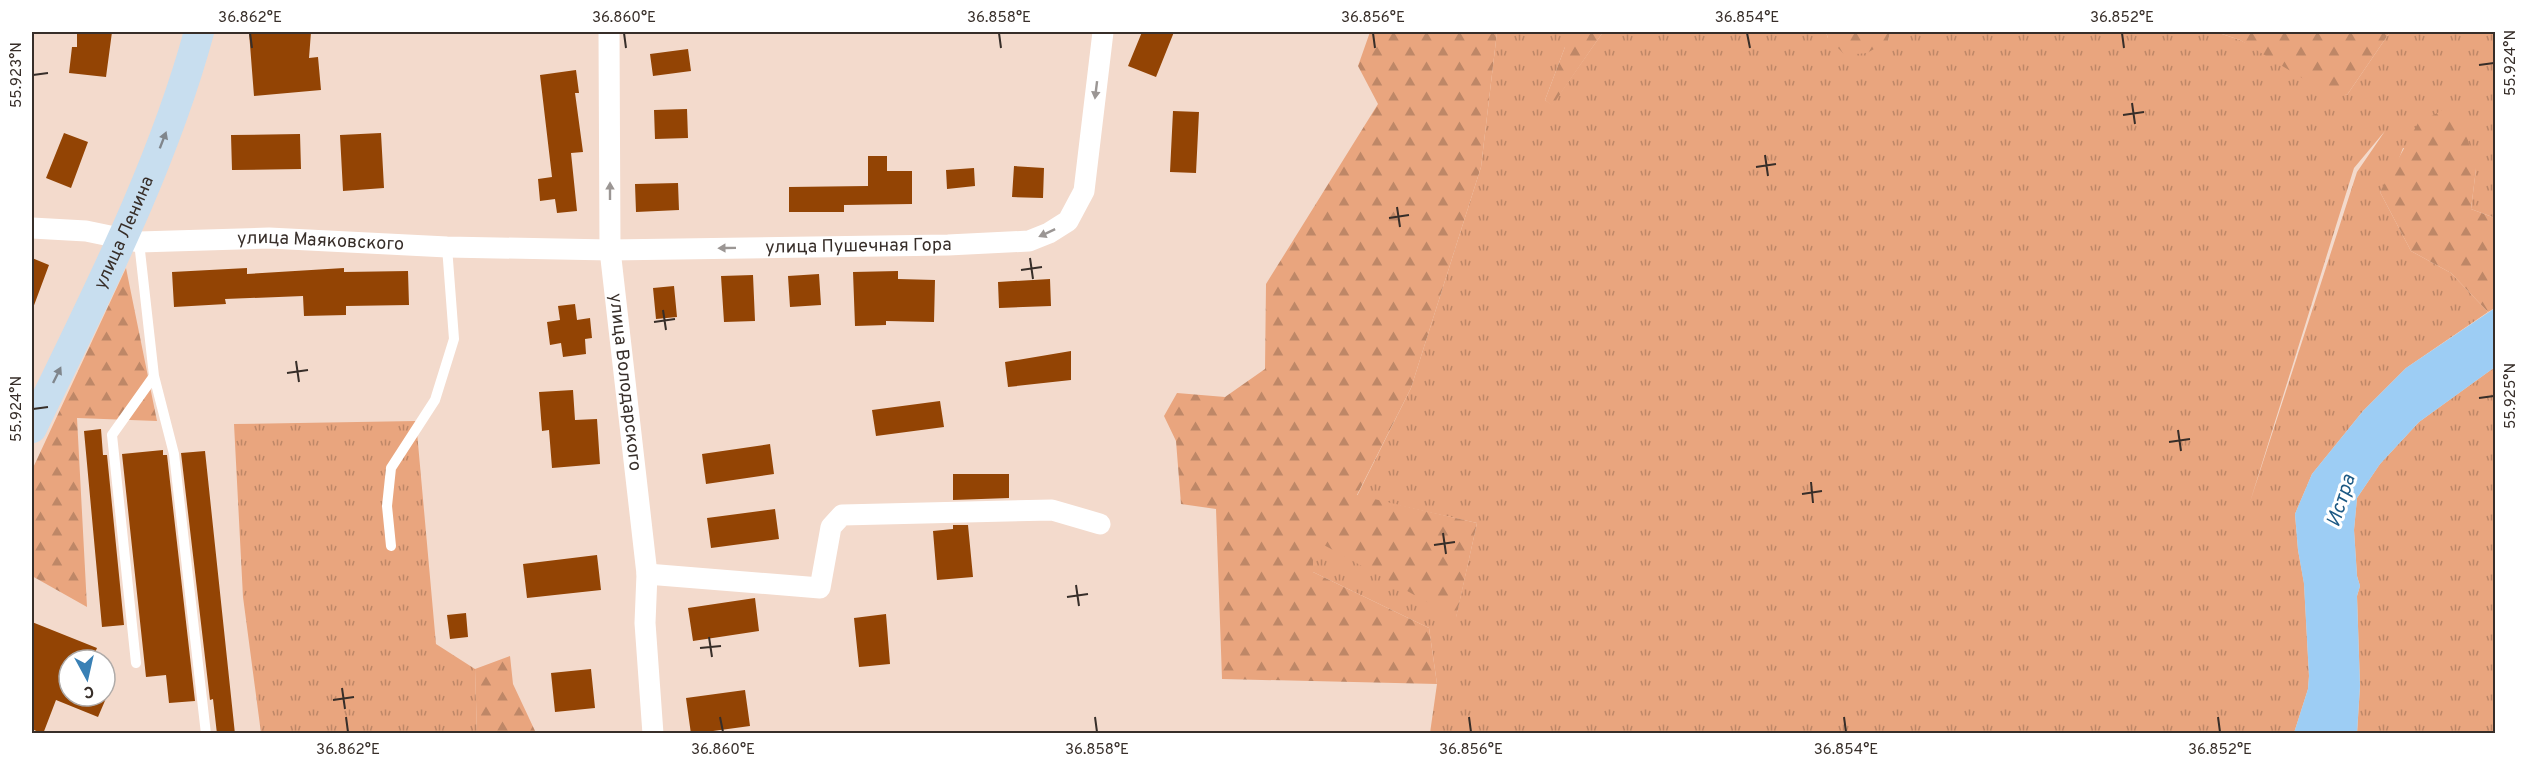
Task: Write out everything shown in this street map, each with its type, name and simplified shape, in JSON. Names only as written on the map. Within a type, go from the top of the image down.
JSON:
[{"type":"street","name":"улица Ленина","points":[[32,428],[132,240],[199,32]]},
{"type":"street","name":"улица Володарского","points":[[609,32],[610,250],[646,574],[645,623],[653,734]]},
{"type":"street","name":"улица Пушечная Гора","points":[[610,250],[948,245],[1029,241],[1049,233],[1068,221],[1084,191],[1103,32]]},
{"type":"street","name":"улица Маяковского","points":[[32,228],[86,231],[132,240],[269,238],[447,247],[610,250]]},
{"type":"street","points":[[646,574],[820,588],[831,527],[842,515],[1052,510],[1100,524]]},
{"type":"lane","points":[[132,240],[154,376],[174,454],[206,734]]},
{"type":"lane","points":[[391,546],[387,506],[391,468],[435,400],[454,339],[447,247]]},
{"type":"lane","points":[[135,663],[112,435],[154,376]]},
{"type":"green space","points":[[1370,32],[1497,32],[1481,167],[1411,388],[1357,495],[1477,523],[1456,618],[1313,539],[1313,572],[1429,628],[1437,684],[1222,679],[1216,509],[1181,504],[1176,441],[1164,416],[1177,393],[1225,397],[1265,369],[1266,284],[1378,104],[1358,66]]},
{"type":"green space","points":[[1497,32],[1565,32],[1565,47],[1545,100],[1552,105],[1603,32],[1826,32],[1828,38],[1888,41],[1890,32],[2216,32],[2240,40],[2347,95],[2390,32],[2495,32],[2495,218],[2471,209],[2476,169],[2403,148],[2395,169],[2380,192],[2411,251],[2451,273],[2488,312],[2406,368],[2363,411],[2312,474],[2295,514],[2304,583],[2309,676],[2308,689],[2294,733],[1430,733],[1437,684],[1429,628],[1313,572],[1313,538],[1456,617],[1477,523],[1357,496],[1411,388],[1481,167]],"holes":[[[2385,131],[2357,172],[2250,502],[2354,168]]]},
{"type":"green space","points":[[1565,32],[1603,32],[1552,106],[1545,100],[1565,47]]},
{"type":"green space","points":[[1826,32],[1890,32],[1888,41],[1867,53],[1845,55],[1828,38]]},
{"type":"green space","points":[[2216,32],[2390,32],[2347,95],[2315,86],[2240,40]]},
{"type":"green space","points":[[2447,108],[2462,119],[2476,169],[2471,209],[2495,218],[2495,308],[2488,312],[2451,273],[2411,251],[2380,192],[2418,123]]},
{"type":"green space","points":[[126,268],[157,421],[77,418],[87,607],[32,576],[32,470]]},
{"type":"green space","points":[[2495,367],[2495,733],[2357,734],[2360,686],[2357,596],[2360,586],[2357,576],[2354,530],[2357,498],[2380,464],[2419,422]]},
{"type":"green space","points":[[416,421],[436,644],[475,669],[477,733],[261,733],[243,597],[234,424]]},
{"type":"green space","points":[[510,656],[513,684],[536,733],[477,733],[475,669]]},
{"type":"water","name":"Истра","points":[[2495,308],[2495,367],[2419,422],[2380,464],[2357,498],[2354,530],[2357,576],[2360,586],[2357,596],[2360,686],[2357,733],[2294,733],[2308,689],[2309,676],[2304,584],[2295,514],[2312,474],[2363,411],[2406,368]]},
{"type":"building","points":[[77,32],[112,32],[106,77],[69,73],[72,47],[77,47]]},
{"type":"building","points":[[249,32],[311,32],[309,58],[318,57],[321,90],[254,96]]},
{"type":"building","points":[[1142,32],[1174,32],[1156,77],[1128,66]]},
{"type":"building","points":[[688,49],[691,71],[653,76],[650,54]]},
{"type":"building","points":[[576,70],[579,93],[575,93],[583,152],[571,153],[577,211],[557,213],[555,199],[540,201],[538,179],[552,177],[540,75]]},
{"type":"building","points":[[687,109],[688,138],[655,139],[654,110]]},
{"type":"building","points":[[1173,111],[1199,112],[1196,173],[1170,172]]},
{"type":"building","points":[[64,133],[88,142],[71,188],[46,178]]},
{"type":"building","points":[[381,133],[384,188],[343,191],[340,135]]},
{"type":"building","points":[[300,134],[301,169],[232,170],[231,135]]},
{"type":"building","points":[[868,156],[887,156],[887,171],[912,171],[912,204],[844,205],[844,212],[789,212],[789,187],[868,186]]},
{"type":"building","points":[[1014,166],[1044,168],[1043,198],[1012,197]]},
{"type":"building","points":[[974,168],[975,186],[947,189],[946,170]]},
{"type":"building","points":[[678,183],[679,210],[636,212],[635,184]]},
{"type":"building","points":[[32,258],[49,265],[33,308],[32,307]]},
{"type":"building","points":[[247,268],[247,274],[344,268],[344,272],[408,271],[409,305],[346,306],[346,315],[304,316],[303,296],[225,299],[226,304],[174,307],[172,272]]},
{"type":"building","points":[[898,271],[898,279],[935,280],[934,322],[886,321],[886,325],[855,326],[853,272]]},
{"type":"building","points":[[819,274],[821,305],[790,307],[788,276]]},
{"type":"building","points":[[753,275],[755,321],[724,322],[721,276]]},
{"type":"building","points":[[1050,279],[1051,306],[999,308],[998,282]]},
{"type":"building","points":[[674,286],[677,317],[656,319],[653,288]]},
{"type":"building","points":[[575,304],[577,320],[590,318],[592,338],[585,339],[586,354],[563,357],[561,343],[550,345],[547,322],[560,320],[558,306]]},
{"type":"building","points":[[1071,351],[1071,380],[1008,387],[1005,362]]},
{"type":"building","points":[[573,390],[575,420],[597,419],[600,464],[552,468],[549,430],[542,431],[539,392]]},
{"type":"building","points":[[940,401],[944,427],[876,436],[872,410]]},
{"type":"building","points":[[101,429],[103,455],[107,455],[124,625],[102,627],[84,431]]},
{"type":"building","points":[[770,444],[774,474],[706,484],[702,454]]},
{"type":"building","points":[[163,450],[163,455],[167,455],[195,701],[169,703],[166,675],[146,677],[122,454]]},
{"type":"building","points":[[205,451],[235,734],[217,734],[213,699],[210,700],[181,453]]},
{"type":"building","points":[[953,474],[1009,474],[1009,498],[953,500]]},
{"type":"building","points":[[775,509],[779,539],[711,548],[707,518]]},
{"type":"building","points":[[953,525],[968,525],[973,577],[937,580],[933,531],[953,529]]},
{"type":"building","points":[[597,555],[601,590],[527,598],[523,564]]},
{"type":"building","points":[[755,598],[759,631],[693,641],[688,608]]},
{"type":"building","points":[[466,613],[468,637],[450,639],[447,615]]},
{"type":"building","points":[[886,614],[890,664],[859,667],[854,618]]},
{"type":"building","points":[[32,622],[97,648],[57,648],[57,700],[43,734],[32,729]]},
{"type":"building","points":[[591,669],[595,708],[555,712],[551,673]]},
{"type":"building","points":[[745,690],[750,726],[691,734],[686,698]]},
{"type":"building","points":[[76,708],[102,708],[98,717]]}]
